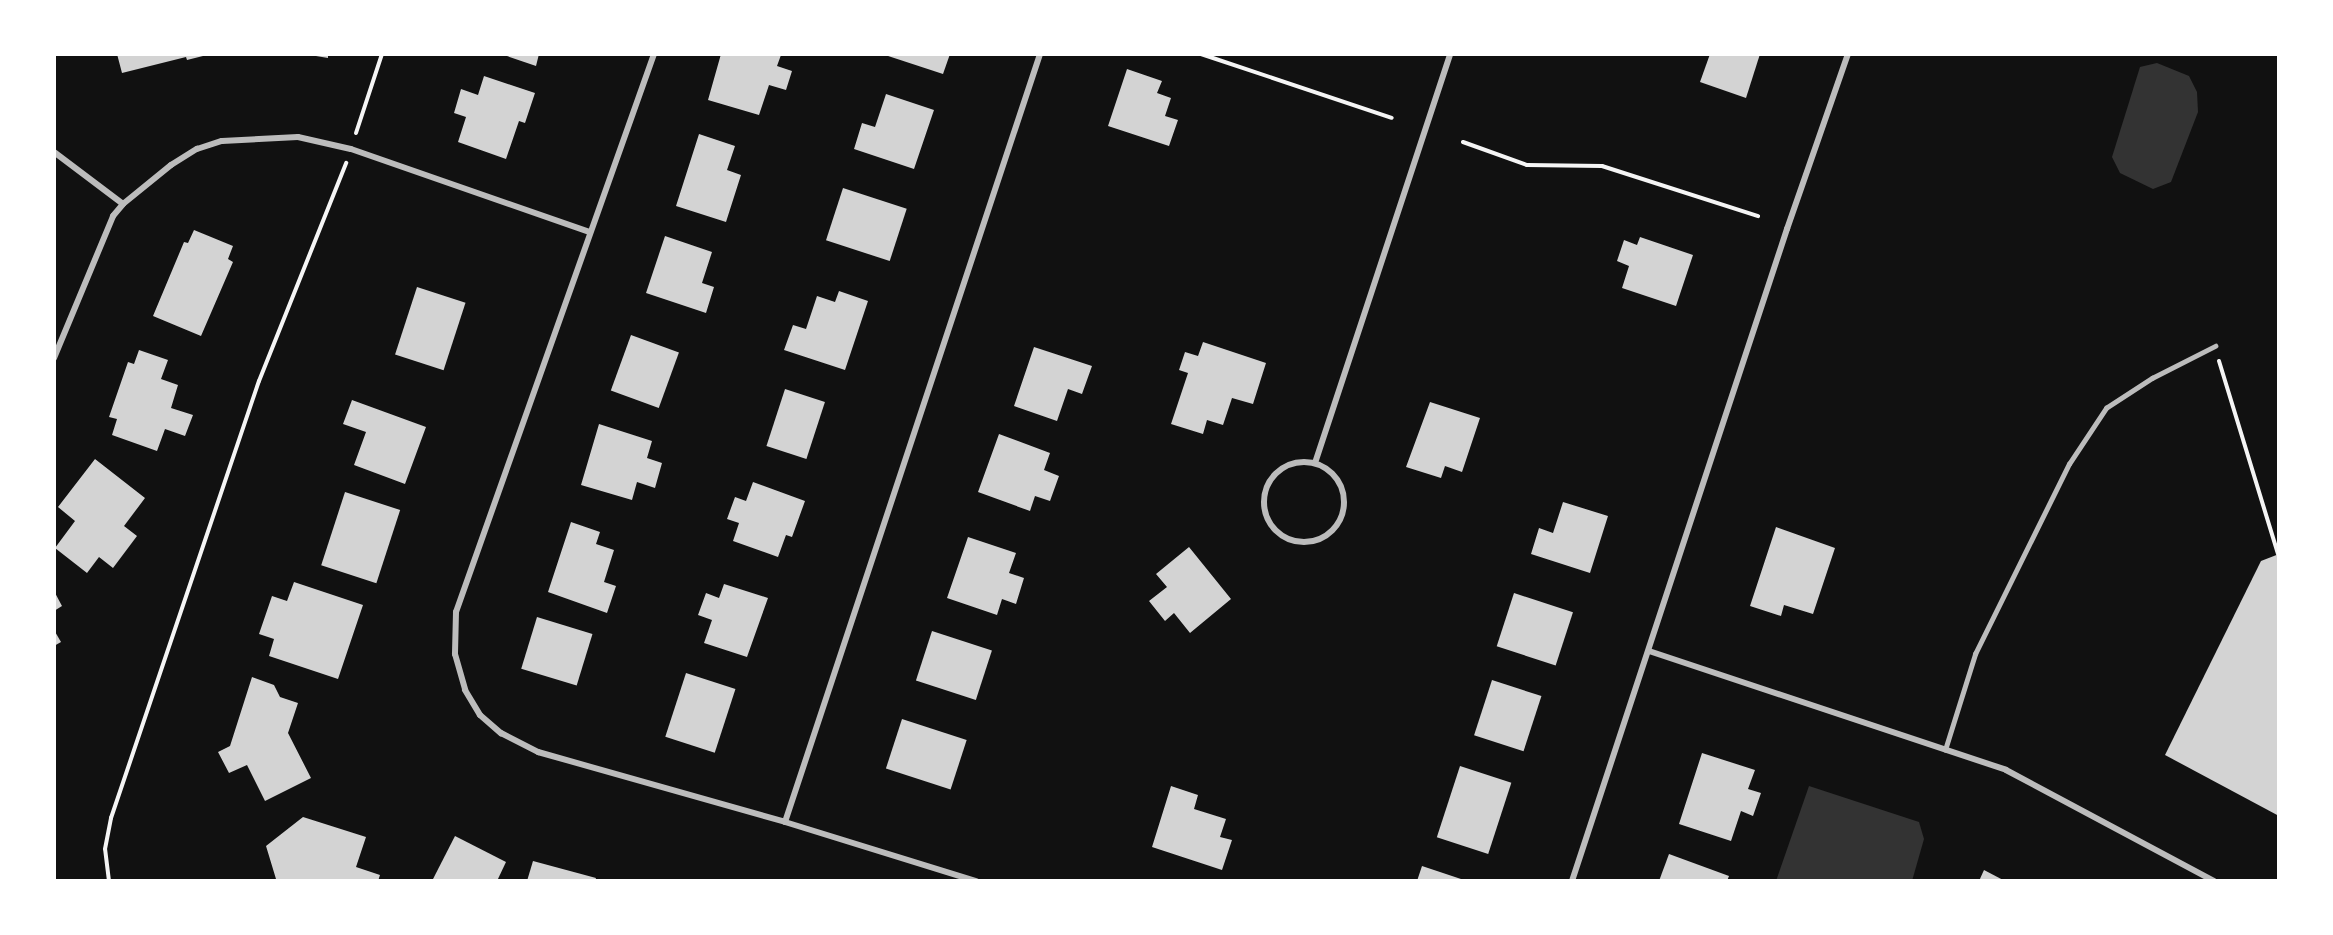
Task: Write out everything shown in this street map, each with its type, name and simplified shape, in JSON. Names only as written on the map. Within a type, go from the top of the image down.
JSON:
[{"type":"street","points":[[654,54],[456,612],[455,654],[465,690],[480,715],[501,733],[538,752],[785,822],[976,881]]},
{"type":"street","points":[[785,822],[1040,54]]},
{"type":"street","points":[[1315,463],[1450,54]]},
{"type":"street","points":[[1572,881],[1783,240],[1848,54]]},
{"type":"street","points":[[54,358],[99,247],[114,216],[123,204],[171,165],[197,149],[222,141],[298,137],[351,149],[590,232]]},
{"type":"street","points":[[54,152],[123,204]]},
{"type":"street","points":[[1302,462],[1315,463],[1326,468],[1342,486],[1344,510],[1333,531],[1323,538],[1298,542],[1281,534],[1268,520],[1264,495],[1269,482],[1277,472],[1288,465],[1302,462]]},
{"type":"street","points":[[1648,651],[2006,770],[2214,881]]},
{"type":"lane","points":[[1945,750],[1975,654],[2069,464],[2106,408],[2152,378],[2215,346]]},
{"type":"path","points":[[109,881],[105,849],[111,818],[258,381],[351,149],[382,54]]},
{"type":"path","points":[[1201,54],[1392,118]]},
{"type":"path","points":[[1463,142],[1527,165],[1602,166],[1758,216]]},
{"type":"path","points":[[2215,346],[2278,554]]},
{"type":"shaded area","points":[[2157,63],[2189,76],[2197,92],[2198,112],[2171,182],[2153,189],[2120,173],[2112,157],[2140,67]]},
{"type":"shaded area","points":[[1809,786],[1919,822],[1924,839],[1912,881],[1776,881]]},
{"type":"building","points":[[117,54],[207,55],[187,60],[186,57],[122,73]]},
{"type":"building","points":[[304,54],[328,54],[328,58]]},
{"type":"building","points":[[501,54],[539,54],[536,66]]},
{"type":"building","points":[[721,54],[781,55],[777,66],[792,71],[786,90],[769,85],[759,115],[708,100]]},
{"type":"building","points":[[882,54],[950,54],[943,74]]},
{"type":"building","points":[[1710,54],[1760,54],[1746,98],[1700,82]]},
{"type":"building","points":[[1127,69],[1162,81],[1157,93],[1171,98],[1165,116],[1178,120],[1169,146],[1108,126]]},
{"type":"building","points":[[484,76],[535,93],[525,123],[519,121],[506,159],[458,142],[466,117],[454,113],[461,89],[478,95]]},
{"type":"building","points":[[886,94],[934,110],[914,169],[854,149],[862,123],[875,127]]},
{"type":"building","points":[[699,134],[735,146],[727,170],[741,175],[726,222],[676,206]]},
{"type":"building","points":[[843,188],[907,209],[890,261],[826,240]]},
{"type":"building","points":[[194,230],[233,246],[228,259],[233,262],[201,336],[153,316],[184,242],[188,243]]},
{"type":"building","points":[[665,236],[712,252],[702,283],[714,287],[706,313],[646,293]]},
{"type":"building","points":[[1640,237],[1693,255],[1676,306],[1622,288],[1629,266],[1617,261],[1624,240],[1637,245]]},
{"type":"building","points":[[417,287],[466,303],[444,370],[395,355]]},
{"type":"building","points":[[839,291],[868,301],[845,370],[784,350],[793,325],[806,329],[817,296],[835,302]]},
{"type":"building","points":[[631,335],[679,352],[659,408],[611,390]]},
{"type":"building","points":[[1203,342],[1266,363],[1253,404],[1232,398],[1223,425],[1207,420],[1203,434],[1171,424],[1188,373],[1179,370],[1185,352],[1198,356]]},
{"type":"building","points":[[1034,347],[1092,366],[1082,394],[1068,389],[1057,421],[1014,406]]},
{"type":"building","points":[[139,350],[168,360],[161,379],[178,385],[171,408],[193,415],[185,436],[165,429],[157,451],[112,435],[117,419],[109,417],[128,362],[134,364]]},
{"type":"building","points":[[785,389],[825,402],[806,459],[766,446]]},
{"type":"building","points":[[352,400],[426,427],[405,484],[354,465],[366,432],[343,424]]},
{"type":"building","points":[[1430,402],[1480,418],[1462,472],[1445,466],[1441,478],[1406,467]]},
{"type":"building","points":[[599,424],[652,441],[647,458],[662,463],[655,488],[637,482],[632,500],[581,485]]},
{"type":"building","points":[[999,434],[1050,453],[1044,470],[1059,476],[1050,501],[1035,496],[1030,511],[978,492]]},
{"type":"building","points":[[95,459],[145,498],[124,526],[137,536],[113,568],[99,557],[87,573],[55,548],[75,521],[58,507]]},
{"type":"building","points":[[753,482],[805,501],[792,537],[786,535],[778,557],[733,541],[739,523],[727,519],[735,497],[746,501]]},
{"type":"building","points":[[345,492],[400,510],[376,583],[321,565]]},
{"type":"building","points":[[1563,502],[1608,516],[1590,573],[1531,554],[1539,528],[1553,533]]},
{"type":"building","points":[[571,522],[600,532],[596,544],[614,550],[604,582],[616,586],[607,613],[548,592]]},
{"type":"building","points":[[1776,527],[1835,548],[1813,614],[1784,605],[1781,616],[1750,606]]},
{"type":"building","points":[[968,537],[1016,553],[1009,573],[1024,578],[1016,604],[1002,599],[997,615],[947,598]]},
{"type":"building","points":[[1189,547],[1231,599],[1190,633],[1174,613],[1165,621],[1149,601],[1167,587],[1156,574]]},
{"type":"building","points":[[2279,554],[2279,816],[2165,755],[2261,561]]},
{"type":"building","points":[[294,582],[363,605],[338,679],[269,656],[274,639],[259,634],[272,596],[287,601]]},
{"type":"building","points":[[724,584],[768,598],[747,657],[704,643],[712,620],[698,615],[706,593],[719,598]]},
{"type":"building","points":[[54,591],[62,606],[54,611]]},
{"type":"building","points":[[1514,593],[1573,612],[1556,665],[1497,646]]},
{"type":"building","points":[[537,617],[592,634],[577,686],[521,669]]},
{"type":"building","points":[[54,630],[61,642],[54,646]]},
{"type":"building","points":[[932,631],[992,650],[976,700],[916,680]]},
{"type":"building","points":[[686,673],[735,689],[715,753],[665,737]]},
{"type":"building","points":[[252,677],[274,685],[280,697],[298,703],[288,733],[311,778],[265,801],[247,765],[229,773],[218,752],[230,746]]},
{"type":"building","points":[[1492,680],[1541,696],[1524,751],[1474,735]]},
{"type":"building","points":[[902,719],[967,740],[951,789],[886,768]]},
{"type":"building","points":[[1702,753],[1755,770],[1748,789],[1761,793],[1753,816],[1741,811],[1731,841],[1679,824]]},
{"type":"building","points":[[1460,766],[1511,783],[1488,854],[1437,837]]},
{"type":"building","points":[[1171,786],[1198,795],[1194,809],[1226,819],[1220,837],[1232,840],[1222,870],[1152,847]]},
{"type":"building","points":[[303,817],[366,837],[356,867],[380,875],[378,881],[283,881],[276,879],[266,846]]},
{"type":"building","points":[[455,836],[506,862],[497,881],[432,881]]},
{"type":"building","points":[[1669,854],[1729,876],[1727,881],[1659,881]]},
{"type":"building","points":[[533,861],[596,878],[595,881],[527,881]]},
{"type":"building","points":[[1422,866],[1467,881],[1417,881]]},
{"type":"building","points":[[1984,870],[2005,881],[1979,881]]}]
